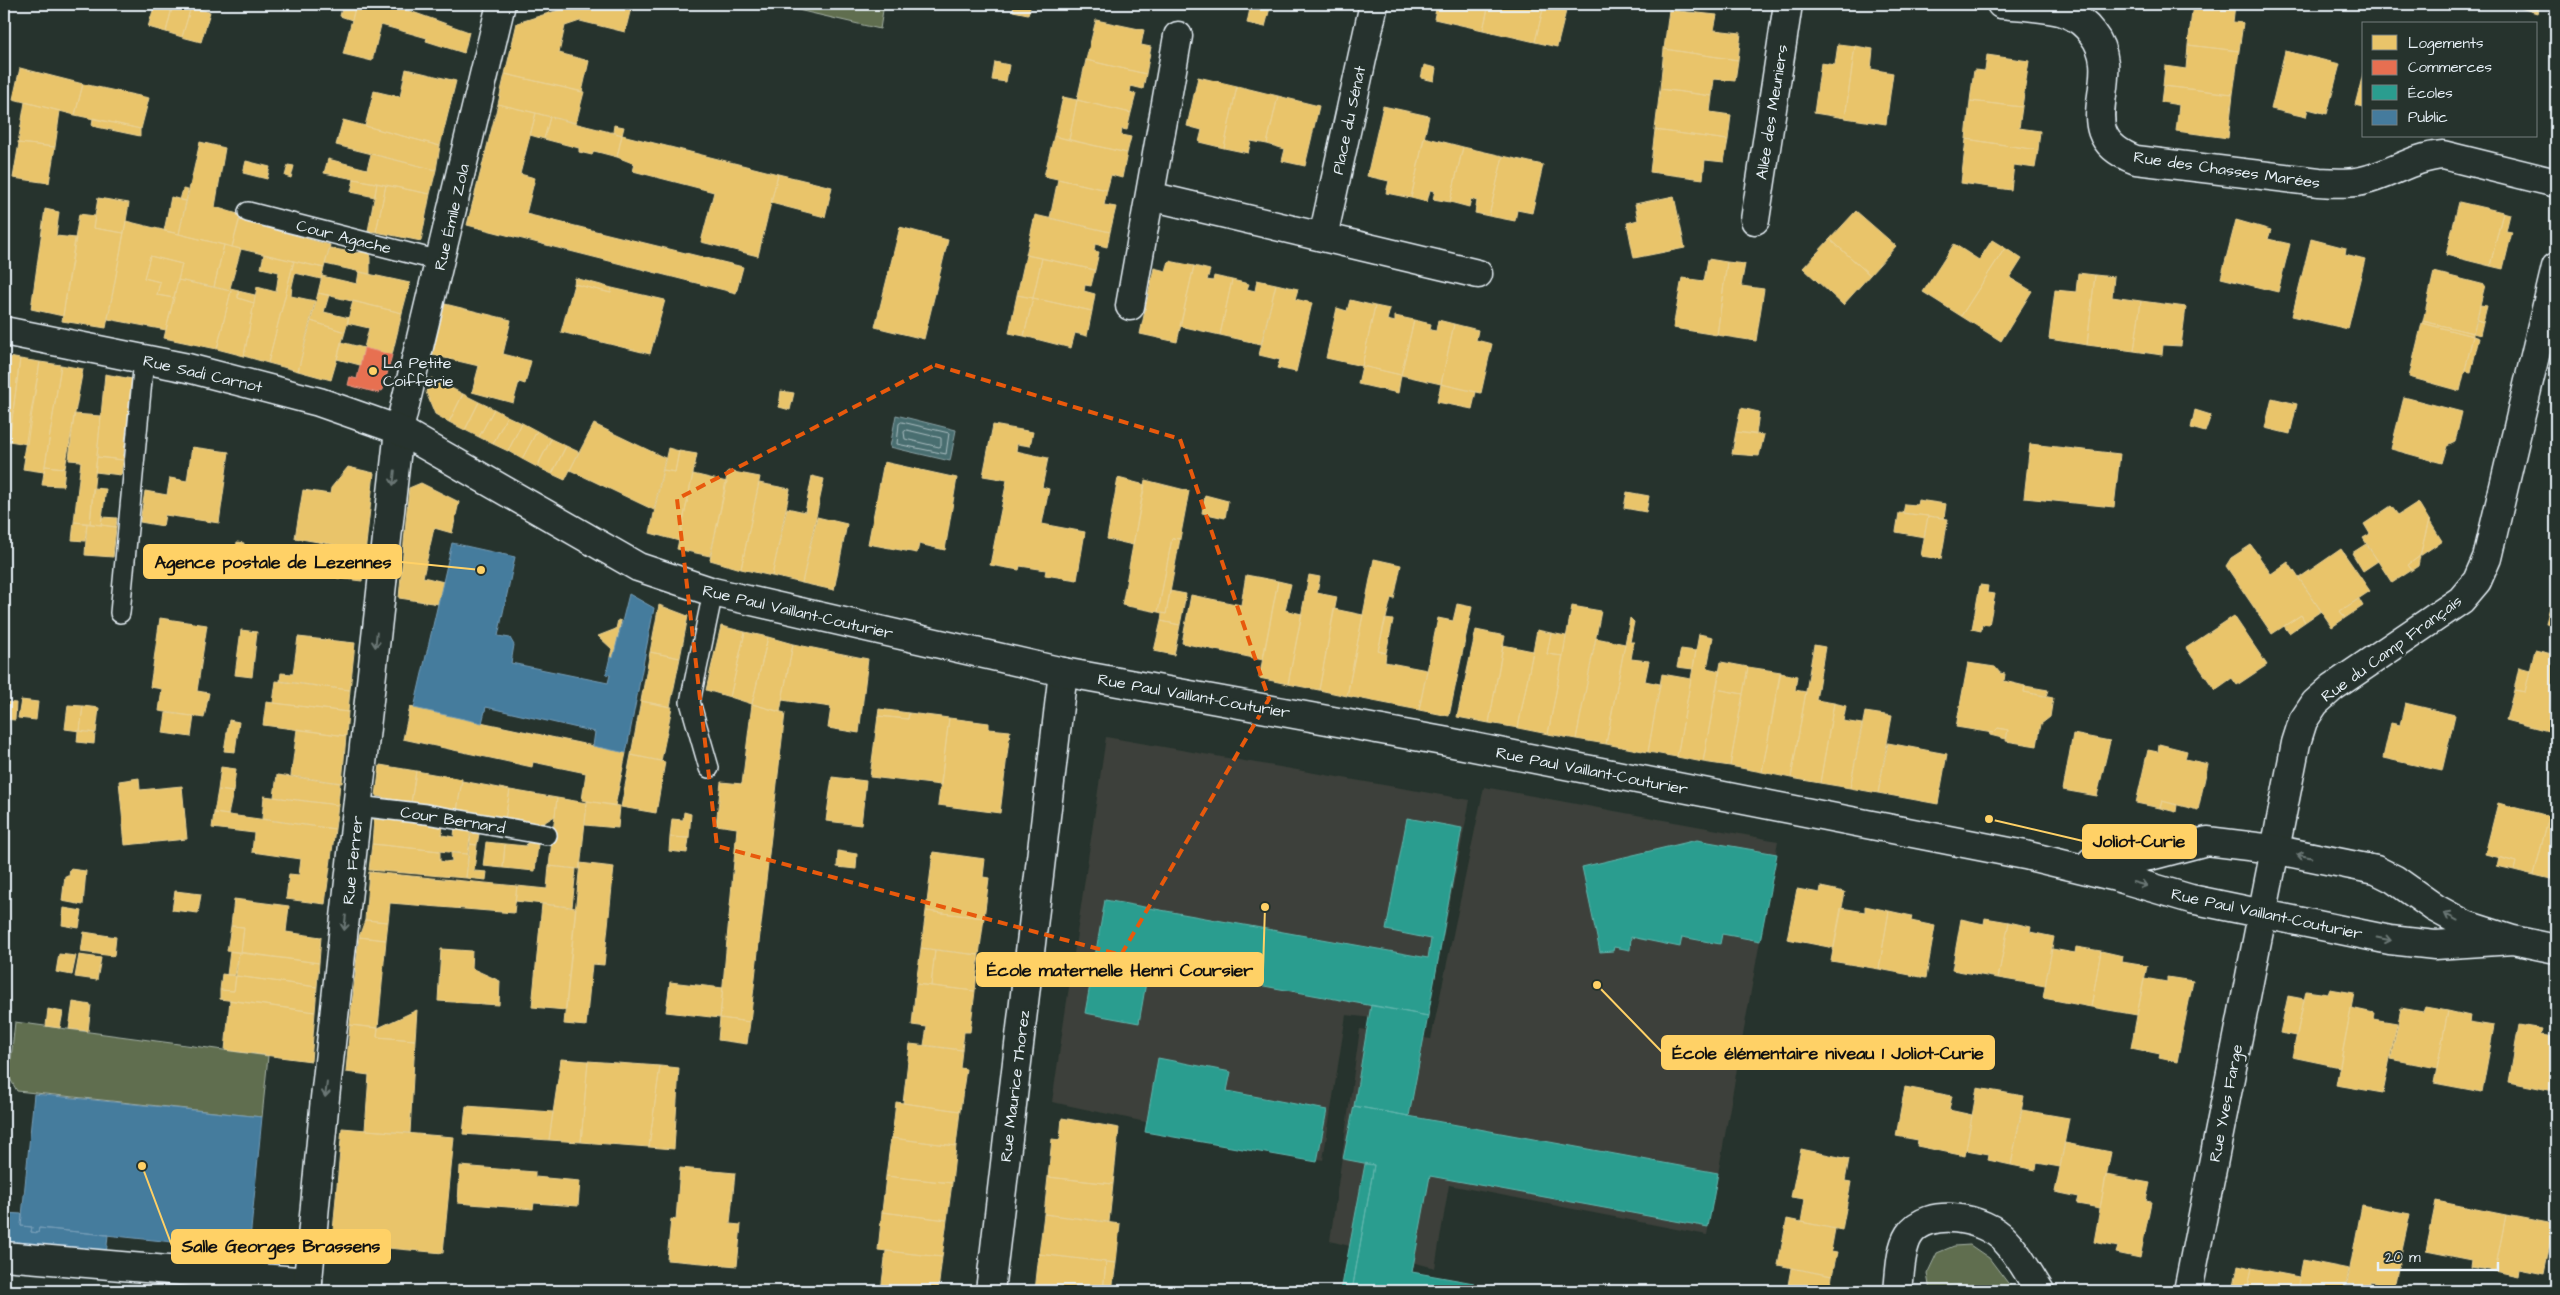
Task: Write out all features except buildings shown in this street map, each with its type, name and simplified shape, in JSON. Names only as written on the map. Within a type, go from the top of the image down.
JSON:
[{"type":"street","name":"Rue Émile Zola","points":[[399,430],[501,4]]},
{"type":"street","name":"Place du Sénat","points":[[1323,237],[1374,4]]},
{"type":"street","name":"Allée des Meuniers","points":[[1755,220],[1788,4]]},
{"type":"street","name":"Rue des Chasses Marées","points":[[2011,4],[2068,13],[2086,26],[2095,37],[2102,50],[2106,72],[2099,116],[2100,130],[2115,149],[2136,160],[2340,183],[2363,180],[2428,156],[2443,155],[2556,183]]},
{"type":"street","points":[[1130,306],[1178,36]]},
{"type":"street","points":[[1150,196],[1478,274]]},
{"type":"street","name":"Rue du Camp Français","points":[[2263,914],[2273,849],[2296,742],[2303,721],[2315,703],[2333,687],[2461,600],[2478,581],[2487,558],[2556,267]]},
{"type":"street","name":"Rue Sadi Carnot","points":[[4,331],[188,368],[319,402],[399,430]]},
{"type":"street","name":"Rue Paul Vaillant-Couturier","points":[[399,430],[638,567],[659,576],[713,592],[1063,672],[1468,746],[2025,855],[2116,876],[2191,899],[2415,944],[2513,940]]},
{"type":"street","name":"Rue Ferrer","points":[[307,1287],[325,1098],[399,430]]},
{"type":"street","name":"Rue Maurice Thorez","points":[[990,1291],[1063,672]]},
{"type":"street","name":"Rue Paul Vaillant-Couturier","points":[[2025,855],[2089,862],[2120,861],[2150,856],[2207,841],[2273,849],[2376,870],[2450,917],[2513,940],[2556,949]]},
{"type":"street","name":"Rue Yves Farge","points":[[2188,1291],[2263,914]]},
{"type":"street","points":[[1898,1291],[1908,1236],[1918,1224],[1932,1219],[1947,1218],[1984,1225],[1995,1232],[2006,1241],[2040,1291]]},
{"type":"street","points":[[4,1256],[307,1287]]},
{"type":"lane","name":"Cour Agache","points":[[248,212],[440,261]]},
{"type":"lane","points":[[120,613],[144,359]]},
{"type":"lane","points":[[709,768],[690,702],[713,592]]},
{"type":"lane","name":"Cour Bernard","points":[[358,806],[426,814],[547,835]]},
{"type":"highlighted area","points":[[935,365],[1180,439],[1269,699],[1121,955],[717,846],[677,499]]},
{"type":"shaded area","points":[[1106,737],[1470,800],[1426,1024],[1346,1015],[1323,1160],[1052,1102]]},
{"type":"shaded area","points":[[1484,787],[1778,841],[1707,1235],[1449,1185],[1435,1268],[1330,1241],[1360,1029],[1431,1039]]},
{"type":"green space","points":[[772,4],[884,4],[880,29]]},
{"type":"green space","points":[[15,1022],[268,1056],[262,1117],[17,1091],[9,1077]]},
{"type":"green space","points":[[1970,1245],[1989,1258],[2014,1291],[1930,1291],[1927,1274],[1937,1253],[1954,1246]]},
{"type":"water","points":[[896,415],[956,430],[950,461],[890,447]]},
{"type":"place","name":"La Petite Coifferie","points":[[373,371]]},
{"type":"place","name":"Agence postale de Lezennes","points":[[481,570]]},
{"type":"place","name":"Joliot-Curie","points":[[1989,819]]},
{"type":"place","name":"École maternelle Henri Coursier","points":[[1265,907]]},
{"type":"place","name":"École élémentaire niveau 1 Joliot-Curie","points":[[1597,985]]},
{"type":"place","name":"Salle Georges Brassens","points":[[142,1166]]}]
